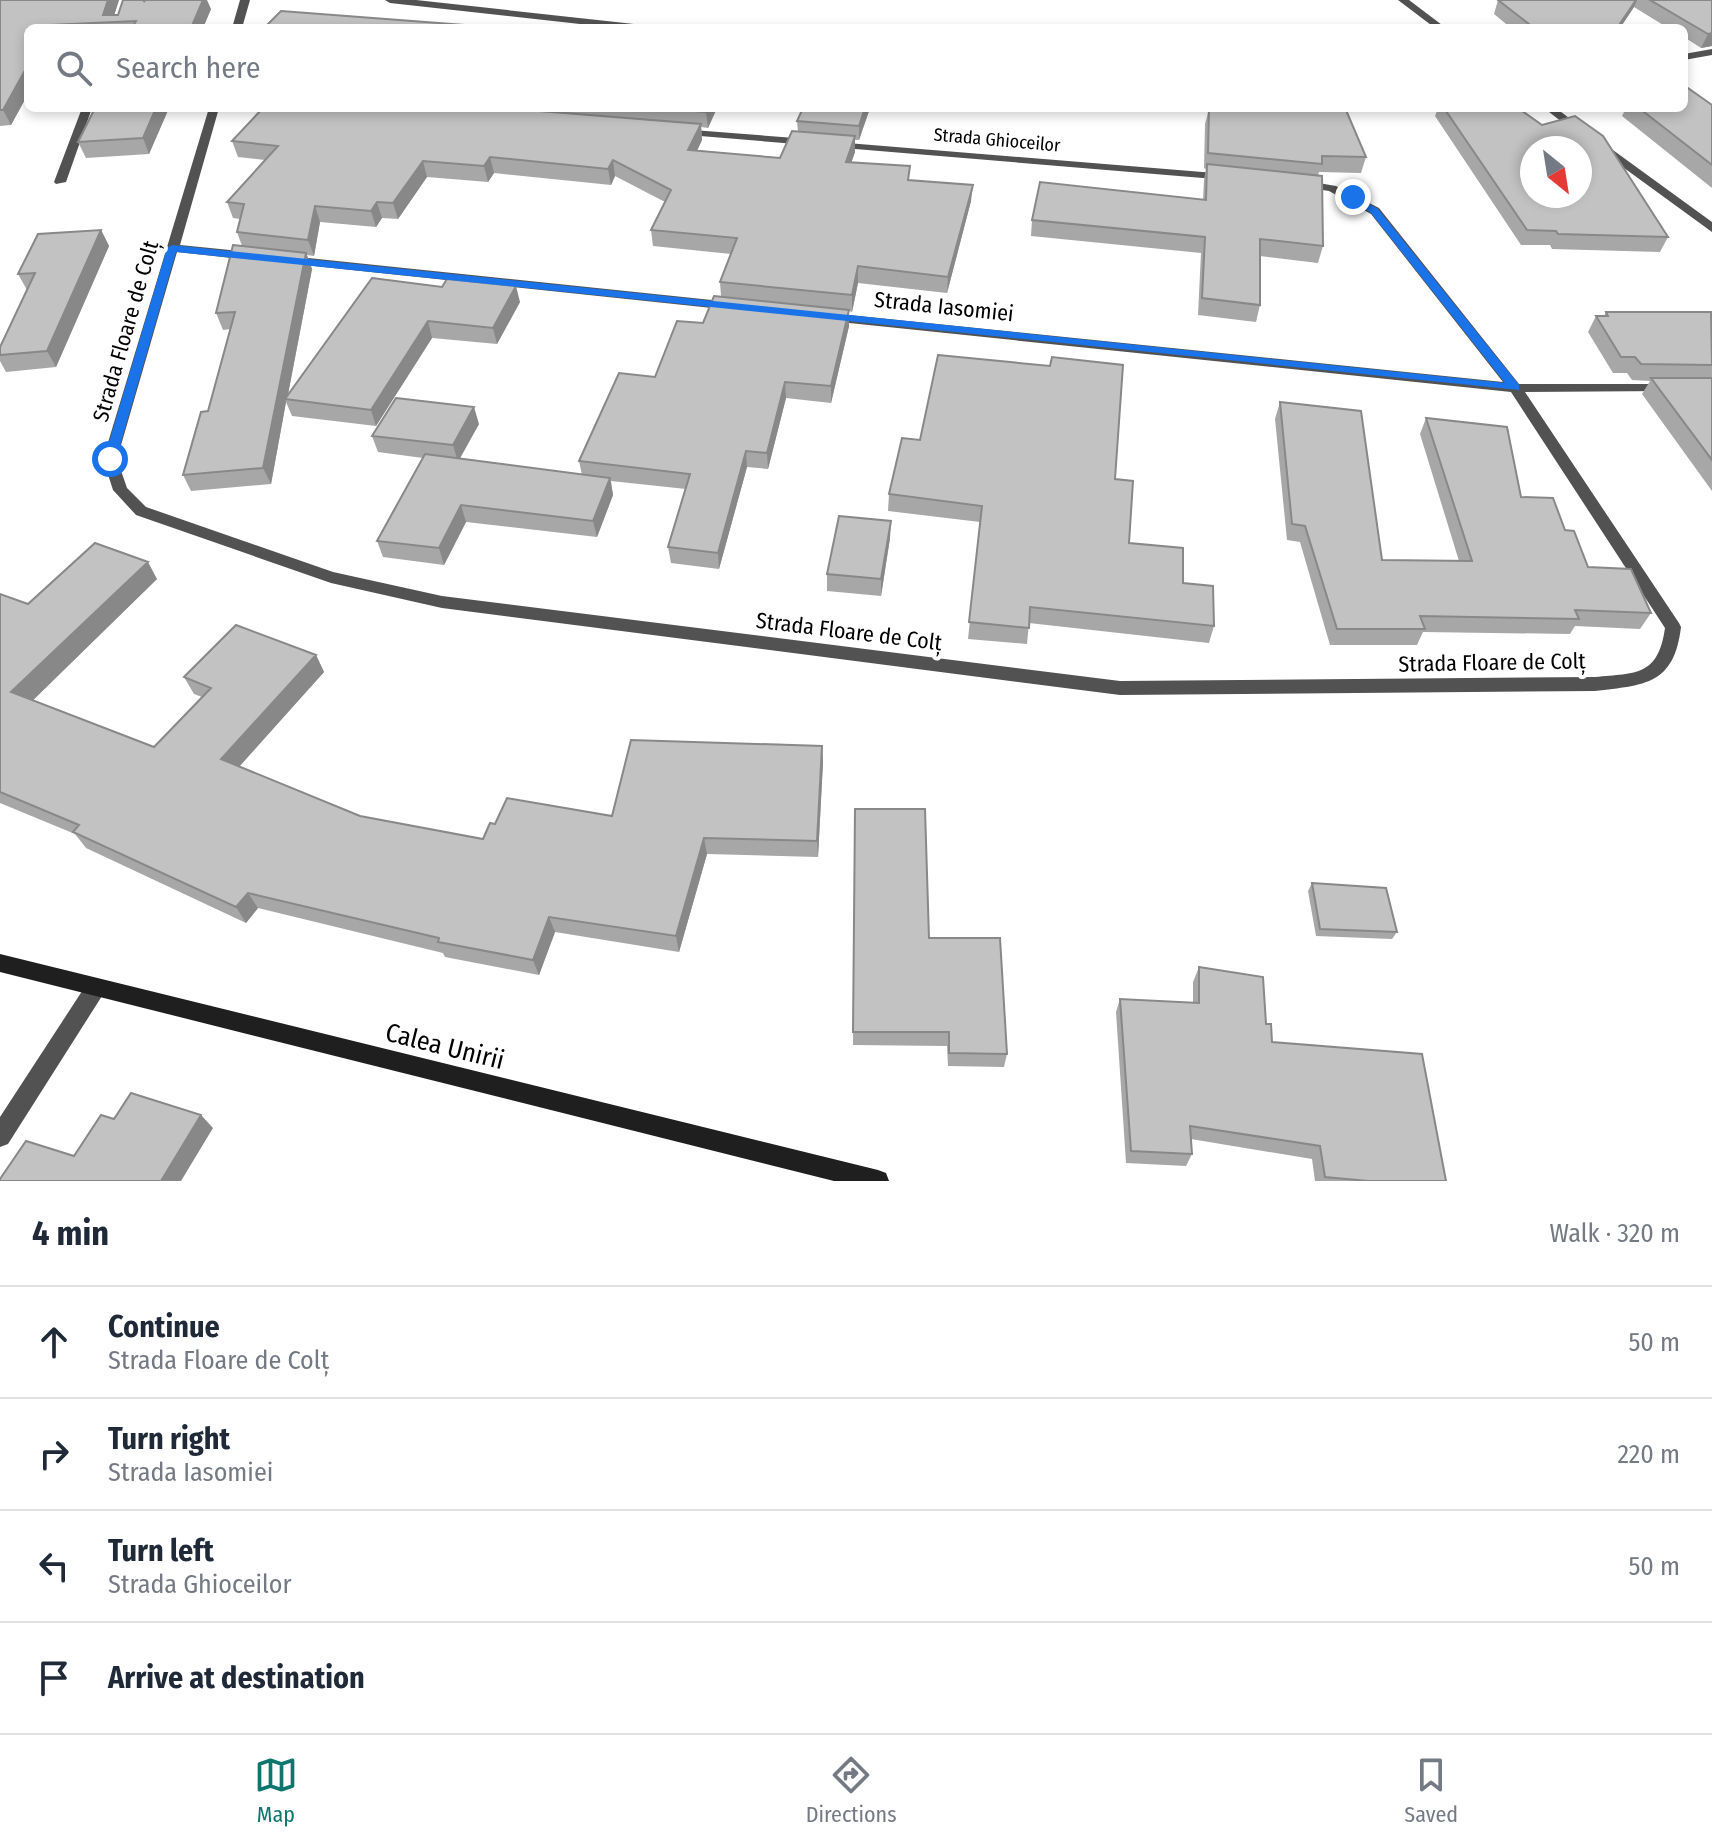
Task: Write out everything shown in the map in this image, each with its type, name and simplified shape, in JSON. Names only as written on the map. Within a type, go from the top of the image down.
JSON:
[{"type":"main road","name":"Calea Unirii","points":[[0,963],[878,1181]]},
{"type":"street","points":[[238,24],[245,0]]},
{"type":"street","points":[[390,0],[607,24]]},
{"type":"street","points":[[1403,0],[1436,24]]},
{"type":"street","points":[[1688,56],[1712,52]]},
{"type":"street","points":[[60,182],[86,112]]},
{"type":"street","name":"Strada Floare de Colț","points":[[213,112],[110,459],[120,490],[141,511],[331,577],[442,602],[1120,688],[1595,684],[1643,678],[1662,668],[1672,652],[1673,627],[1515,388]]},
{"type":"street","points":[[1554,112],[1712,228]]},
{"type":"street","name":"Strada Ghioceilor","points":[[671,131],[1241,178]]},
{"type":"street","points":[[1287,182],[1332,188],[1375,211],[1515,388]]},
{"type":"street","points":[[172,248],[741,307]]},
{"type":"street","name":"Strada Iasomiei","points":[[820,316],[1515,388],[1682,387]]},
{"type":"street","points":[[0,1136],[95,989]]},
{"type":"building","points":[[0,0],[108,0],[103,15],[118,15],[123,0],[203,0],[193,24],[134,24],[136,21],[24,24],[24,72],[3,110],[0,110]]},
{"type":"building","points":[[1498,0],[1636,0],[1620,24],[1529,24]]},
{"type":"building","points":[[1650,0],[1712,0],[1712,33],[1708,34]]},
{"type":"building","points":[[281,11],[452,24],[268,24]]},
{"type":"building","points":[[1688,89],[1712,105],[1712,165],[1644,112],[1688,112]]},
{"type":"building","points":[[93,112],[154,112],[143,138],[78,142]]},
{"type":"building","points":[[259,112],[552,112],[701,124],[688,150],[780,158],[792,131],[855,136],[846,162],[910,166],[908,180],[973,185],[948,277],[858,266],[852,295],[720,282],[737,238],[651,230],[671,190],[613,160],[608,169],[490,157],[484,166],[423,161],[393,203],[377,202],[371,211],[315,206],[308,240],[237,232],[244,204],[227,202],[278,146],[232,141]]},
{"type":"building","points":[[801,112],[864,112],[859,126],[797,121]]},
{"type":"building","points":[[1209,112],[1347,112],[1366,157],[1322,156],[1322,164],[1208,153]]},
{"type":"building","points":[[1447,112],[1524,112],[1542,125],[1575,116],[1603,136],[1668,237],[1558,234],[1556,231],[1527,230]]},
{"type":"building","points":[[1207,164],[1322,176],[1323,246],[1260,239],[1260,305],[1202,298],[1205,237],[1032,220],[1040,182],[1206,200]]},
{"type":"building","points":[[101,230],[47,351],[0,355],[0,347],[35,273],[18,274],[38,234]]},
{"type":"building","points":[[233,245],[306,253],[263,468],[183,475],[201,412],[208,411],[235,312],[216,313]]},
{"type":"building","points":[[372,278],[442,287],[447,279],[516,286],[493,328],[428,321],[371,410],[285,399]]},
{"type":"building","points":[[714,296],[849,310],[831,386],[785,382],[767,453],[746,451],[718,553],[668,547],[690,474],[579,461],[619,373],[655,377],[677,321],[703,323]]},
{"type":"building","points":[[1606,312],[1711,312],[1712,365],[1641,364],[1635,357],[1621,357],[1596,316],[1608,316]]},
{"type":"building","points":[[938,355],[1050,366],[1052,357],[1123,365],[1115,479],[1133,481],[1129,543],[1183,548],[1183,583],[1213,586],[1214,626],[1030,607],[1029,628],[969,622],[982,506],[889,494],[902,438],[920,440]]},
{"type":"building","points":[[1651,378],[1712,378],[1712,460]]},
{"type":"building","points":[[396,398],[474,407],[453,445],[372,436]]},
{"type":"building","points":[[1280,402],[1361,411],[1382,560],[1472,561],[1426,418],[1507,427],[1521,497],[1553,498],[1565,530],[1574,531],[1588,567],[1631,569],[1651,613],[1575,610],[1579,619],[1420,616],[1425,629],[1337,629],[1305,526],[1292,524]]},
{"type":"building","points":[[425,454],[610,478],[593,521],[461,505],[439,548],[377,541]]},
{"type":"building","points":[[839,516],[891,521],[881,579],[827,574]]},
{"type":"building","points":[[95,543],[148,562],[11,692],[154,747],[211,688],[184,677],[236,625],[316,655],[221,759],[360,816],[483,839],[490,823],[495,824],[507,798],[612,816],[631,740],[822,746],[817,841],[704,838],[676,936],[549,917],[533,960],[438,942],[439,938],[248,893],[236,907],[73,832],[79,825],[0,792],[0,594],[28,604]]},
{"type":"building","points":[[855,809],[925,809],[929,938],[1000,938],[1007,1054],[949,1053],[949,1032],[853,1032]]},
{"type":"building","points":[[1312,883],[1386,888],[1397,932],[1320,929]]},
{"type":"building","points":[[1199,967],[1263,977],[1266,1024],[1271,1024],[1272,1042],[1422,1054],[1446,1181],[1368,1181],[1325,1177],[1320,1146],[1190,1126],[1192,1154],[1131,1151],[1120,999],[1199,1003]]},
{"type":"building","points":[[131,1093],[201,1115],[161,1181],[0,1181],[26,1141],[74,1156],[101,1115],[114,1119]]},
{"type":"route","points":[[110,459],[172,248],[1515,388],[1375,211],[1353,197]]}]
